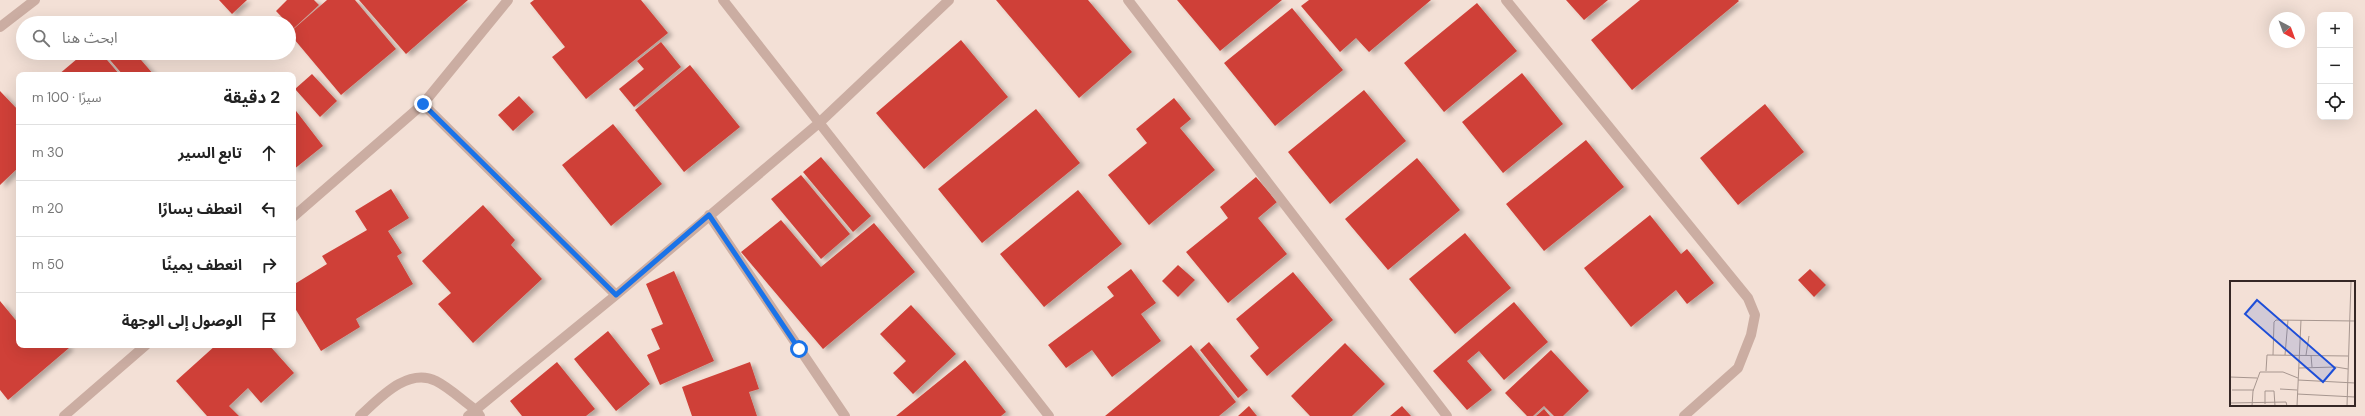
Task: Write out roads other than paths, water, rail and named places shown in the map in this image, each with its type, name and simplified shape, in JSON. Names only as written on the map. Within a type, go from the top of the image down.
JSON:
[{"type":"street","points":[[0,28],[35,0]]},
{"type":"street","points":[[296,214],[423,104],[508,0]]},
{"type":"street","points":[[722,0],[1049,416]]},
{"type":"street","points":[[360,416],[398,384],[418,378],[435,380],[475,414],[819,123],[949,0]]},
{"type":"street","points":[[1128,0],[1447,416]]},
{"type":"street","points":[[1506,0],[1748,298],[1755,315],[1751,335],[1738,368],[1684,416]]},
{"type":"street","points":[[423,104],[616,295]]},
{"type":"street","points":[[709,215],[845,416]]},
{"type":"street","points":[[64,416],[143,348]]}]
